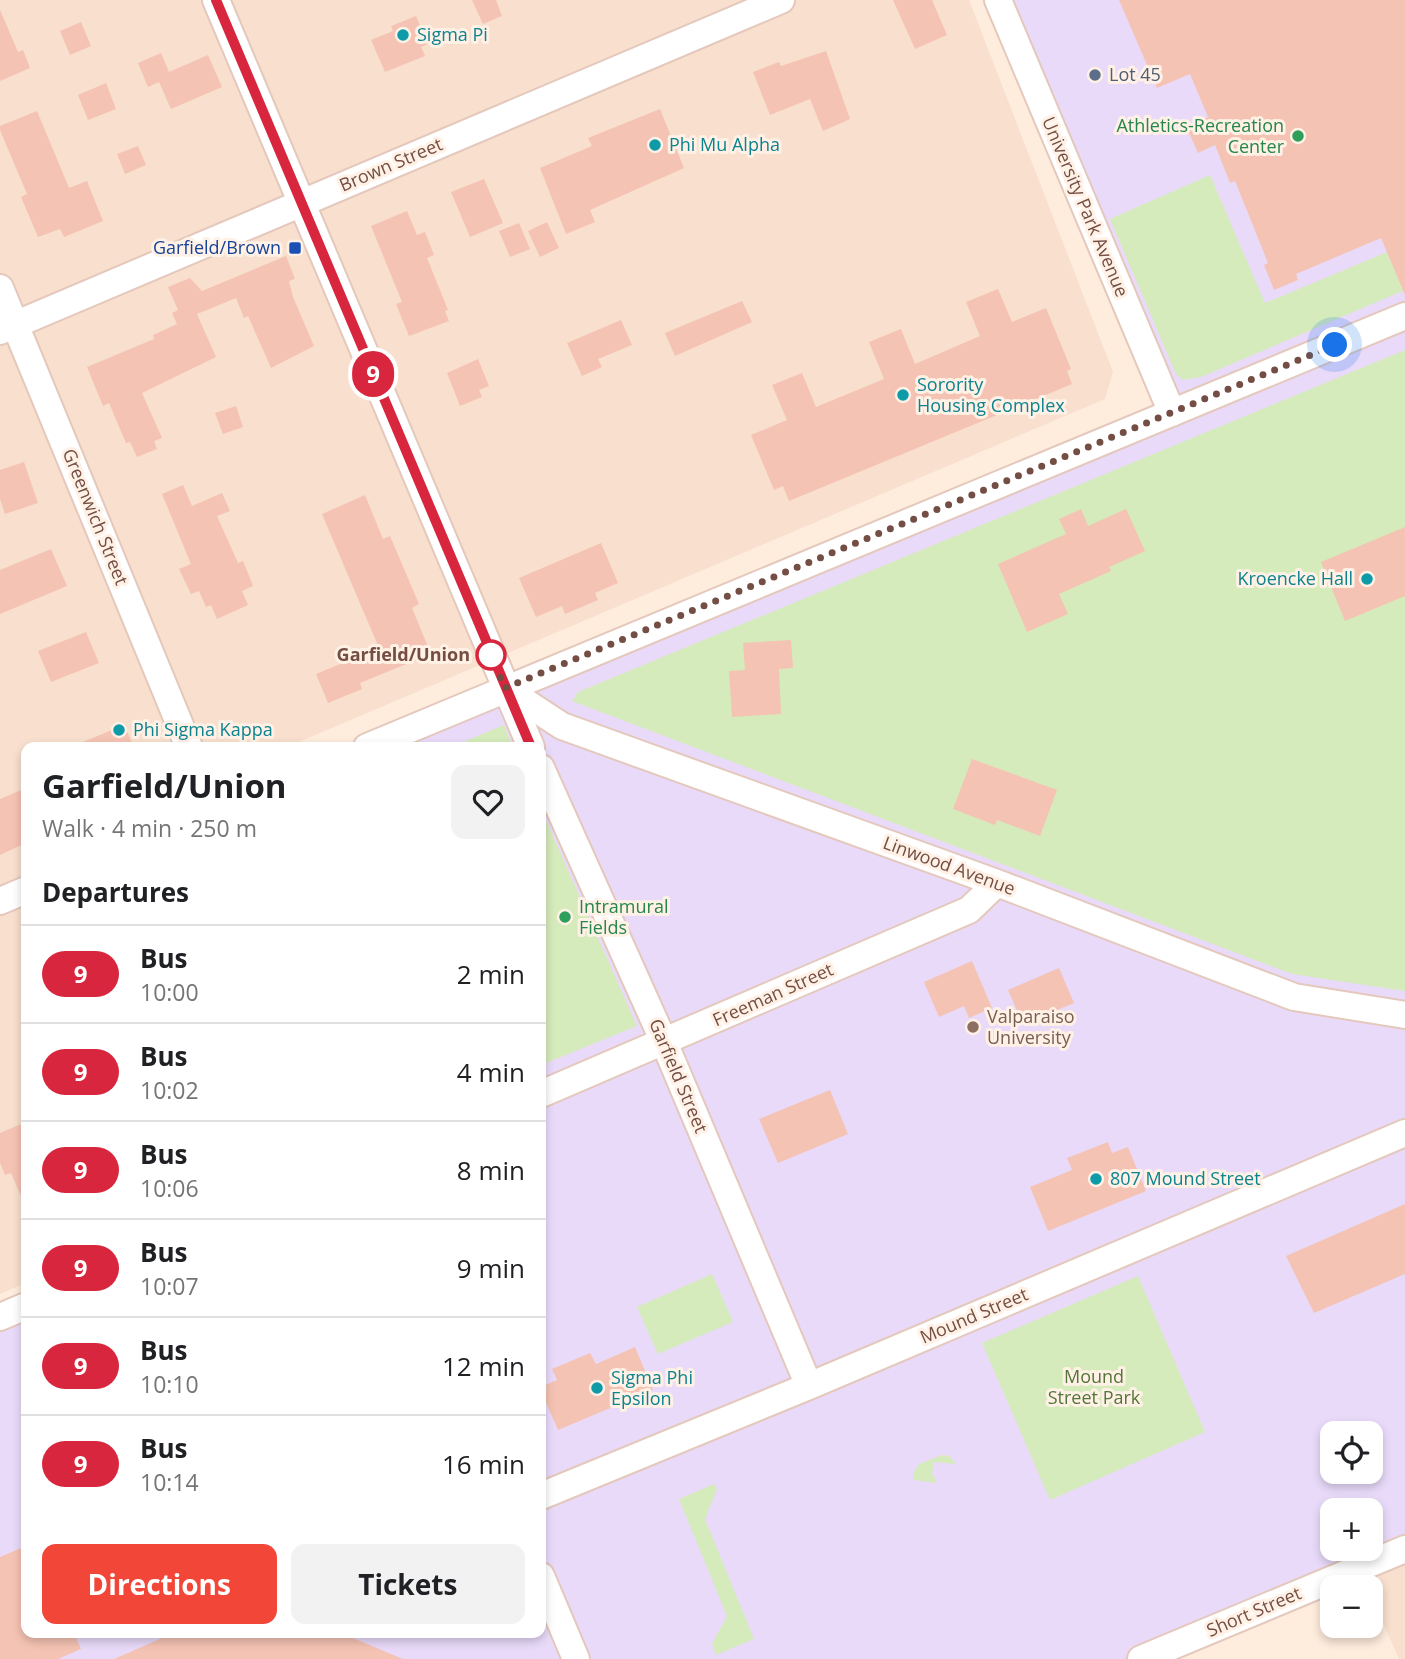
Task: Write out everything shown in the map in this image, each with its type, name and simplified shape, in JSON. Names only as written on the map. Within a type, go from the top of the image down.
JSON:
[{"type":"street","points":[[216,0],[529,742]]},
{"type":"street","name":"Brown Street","points":[[8,327],[781,0]]},
{"type":"street","name":"University Park Avenue","points":[[998,0],[1172,413]]},
{"type":"street","name":"Greenwich Street","points":[[0,288],[8,327],[187,742]]},
{"type":"street","points":[[379,742],[1405,316]]},
{"type":"street","name":"Linwood Avenue","points":[[505,688],[562,726],[997,883],[1294,997],[1405,1015]]},
{"type":"street","name":"Garfield Street","points":[[546,779],[664,1042],[809,1386]]},
{"type":"street","name":"Freeman Street","points":[[546,1092],[969,910],[997,883]]},
{"type":"street","points":[[0,901],[21,892]]},
{"type":"street","name":"Mound Street","points":[[546,1494],[809,1386],[1405,1133]]},
{"type":"street","points":[[0,1317],[21,1308]]},
{"type":"street","name":"Short Street","points":[[1141,1659],[1405,1549]]},
{"type":"street","points":[[546,1588],[576,1659]]},
{"type":"shaded area","points":[[0,0],[969,0],[1113,372],[1105,399],[299,742],[21,742],[21,1285],[0,1294]]},
{"type":"shaded area","name":"Valparaiso University","points":[[998,0],[1405,0],[1405,1549],[1383,1558],[1383,1498],[1320,1498],[1320,1561],[1376,1561],[1343,1575],[1320,1575],[1320,1584],[1141,1659],[0,1659],[0,1317],[21,1308],[21,1638],[546,1638],[546,742],[379,742],[1171,413]]},
{"type":"shaded area","points":[[1405,1549],[1405,1659],[1399,1659],[1383,1623],[1383,1575],[1362,1575],[1359,1568],[1383,1561],[1383,1558]]},
{"type":"green space","points":[[1210,175],[1265,303],[1387,252],[1392,265],[1398,263],[1405,290],[1201,377],[1183,380],[1176,374],[1110,219]]},
{"type":"green space","points":[[1405,350],[1405,991],[1292,974],[572,701],[578,692]]},
{"type":"green space","points":[[504,725],[511,742],[463,742]]},
{"type":"green space","name":"Intramural Fields","points":[[546,820],[637,1026],[546,1063]]},
{"type":"green space","points":[[712,1274],[733,1322],[658,1354],[637,1307]]},
{"type":"green space","name":"Mound Street Park","points":[[1138,1276],[1205,1432],[1050,1500],[982,1343]]},
{"type":"green space","points":[[942,1455],[949,1456],[956,1464],[934,1462],[932,1473],[937,1483],[914,1480],[913,1474],[919,1464]]},
{"type":"green space","points":[[714,1484],[717,1489],[705,1519],[754,1639],[716,1655],[712,1644],[727,1616],[679,1499]]},
{"type":"building","points":[[472,0],[496,0],[502,16],[483,24]]},
{"type":"building","points":[[893,0],[932,0],[947,35],[915,49]]},
{"type":"building","name":"Athletics-Recreation Center","points":[[1119,0],[1405,0],[1405,295],[1381,238],[1296,274],[1298,280],[1274,290],[1264,265],[1268,263],[1235,181],[1230,183],[1215,145],[1198,153],[1186,126],[1208,117],[1190,74],[1157,88]]},
{"type":"building","points":[[0,10],[18,52],[23,50],[30,68],[0,81]]},
{"type":"building","name":"Sigma Pi","points":[[416,16],[428,44],[421,47],[425,56],[385,72],[371,40],[393,31],[391,26]]},
{"type":"building","points":[[81,22],[91,46],[70,55],[60,31]]},
{"type":"building","points":[[826,51],[850,119],[823,131],[810,99],[770,115],[753,72],[779,62],[781,66]]},
{"type":"building","points":[[161,53],[169,72],[208,55],[222,87],[171,109],[159,82],[148,87],[138,63]]},
{"type":"building","points":[[106,83],[116,109],[88,120],[78,95]]},
{"type":"building","points":[[660,109],[684,168],[590,210],[595,222],[566,234],[540,168],[592,146],[588,138]]},
{"type":"building","points":[[37,111],[69,188],[87,181],[103,221],[64,237],[60,229],[38,237],[21,197],[27,194],[0,130],[0,126]]},
{"type":"building","points":[[138,146],[146,165],[125,174],[117,154]]},
{"type":"building","points":[[484,179],[503,223],[470,237],[451,192]]},
{"type":"building","points":[[407,211],[417,235],[425,232],[434,255],[427,258],[448,310],[445,311],[449,321],[409,336],[396,304],[402,302],[371,226]]},
{"type":"building","points":[[547,222],[559,248],[540,257],[528,231]]},
{"type":"building","points":[[519,223],[530,249],[510,257],[499,231]]},
{"type":"building","points":[[286,256],[295,279],[289,281],[293,297],[314,346],[271,368],[248,316],[244,318],[236,298],[197,314],[216,357],[142,393],[162,438],[154,441],[157,449],[137,457],[130,442],[126,443],[109,403],[103,406],[87,367],[154,339],[153,335],[177,324],[172,313],[178,310],[168,287],[190,278],[202,291]]},
{"type":"building","name":"Sorority Housing Complex","points":[[998,289],[1012,322],[1046,308],[1071,369],[1067,371],[1072,384],[789,501],[783,486],[774,490],[751,435],[787,420],[772,385],[802,373],[816,407],[884,379],[869,342],[901,329],[915,364],[980,336],[966,302]]},
{"type":"building","points":[[742,301],[752,322],[675,356],[665,333]]},
{"type":"building","points":[[621,320],[632,345],[598,359],[602,367],[582,376],[567,343]]},
{"type":"building","points":[[478,359],[489,386],[479,390],[482,397],[460,406],[447,373]]},
{"type":"building","points":[[236,406],[243,427],[223,434],[215,413]]},
{"type":"building","points":[[24,462],[38,503],[5,514],[0,499],[0,470]]},
{"type":"building","points":[[183,485],[192,506],[222,493],[230,511],[217,516],[238,563],[243,561],[253,586],[242,591],[248,605],[217,619],[211,605],[206,607],[199,591],[191,594],[179,569],[191,564],[162,494]]},
{"type":"building","points":[[365,495],[383,539],[390,536],[419,604],[412,608],[431,654],[360,683],[362,689],[328,703],[316,674],[379,648],[322,514]]},
{"type":"building","points":[[1081,509],[1088,526],[1126,509],[1145,551],[1109,567],[1111,571],[1059,594],[1068,614],[1027,632],[998,564],[1066,534],[1059,519]]},
{"type":"building","name":"Kroencke Hall","points":[[1405,527],[1405,596],[1345,621],[1321,562]]},
{"type":"building","points":[[601,543],[618,583],[595,593],[598,600],[565,614],[562,606],[536,617],[519,578]]},
{"type":"building","points":[[51,549],[67,586],[0,614],[0,570]]},
{"type":"building","points":[[86,632],[99,663],[51,682],[38,651]]},
{"type":"building","points":[[791,640],[793,668],[779,669],[781,714],[732,717],[729,671],[745,670],[743,643]]},
{"type":"building","name":"Phi Sigma Kappa","points":[[124,725],[132,742],[83,742]]},
{"type":"building","points":[[972,759],[1057,790],[1040,836],[997,820],[995,825],[953,809]]},
{"type":"building","points":[[21,790],[21,845],[0,855],[0,799]]},
{"type":"building","points":[[972,961],[992,1008],[969,1018],[964,1006],[939,1017],[924,982]]},
{"type":"building","points":[[1059,968],[1074,1003],[1023,1024],[1008,990]]},
{"type":"building","points":[[830,1090],[848,1134],[778,1163],[759,1119]]},
{"type":"building","points":[[21,1124],[21,1196],[11,1173],[5,1175],[0,1163],[0,1133]]},
{"type":"building","name":"807 Mound Street","points":[[1108,1142],[1112,1153],[1128,1147],[1146,1191],[1048,1231],[1030,1187],[1072,1170],[1067,1158]]},
{"type":"building","points":[[1405,1204],[1405,1274],[1314,1313],[1286,1256]]},
{"type":"building","name":"Sigma Phi Epsilon","points":[[635,1347],[653,1390],[558,1430],[546,1402],[546,1385],[557,1380],[552,1369],[590,1353],[596,1364]]},
{"type":"building","points":[[21,1548],[21,1638],[76,1638],[81,1649],[58,1659],[0,1659],[0,1557]]},
{"type":"building","points":[[353,1638],[403,1659],[114,1659],[160,1639]]},
{"type":"bus line","name":"9","points":[[216,0],[529,742]]},
{"type":"place","name":"Sigma Pi","points":[[403,35]]},
{"type":"place","name":"Lot 45","points":[[1095,75]]},
{"type":"place","name":"Athletics-Recreation Center","points":[[1298,136]]},
{"type":"place","name":"Phi Mu Alpha","points":[[655,145]]},
{"type":"place","name":"Garfield/Brown","points":[[295,248]]},
{"type":"place","name":"Sorority Housing Complex","points":[[903,395]]},
{"type":"place","name":"Kroencke Hall","points":[[1367,579]]},
{"type":"place","name":"Garfield/Union","points":[[491,655]]},
{"type":"place","name":"Phi Sigma Kappa","points":[[119,730]]},
{"type":"place","name":"Intramural Fields","points":[[565,917]]},
{"type":"place","name":"Valparaiso University","points":[[973,1027]]},
{"type":"place","name":"807 Mound Street","points":[[1096,1179]]},
{"type":"place","name":"Sigma Phi Epsilon","points":[[597,1388]]},
{"type":"route","points":[[491,655],[488,649],[505,688],[1335,345]]}]
